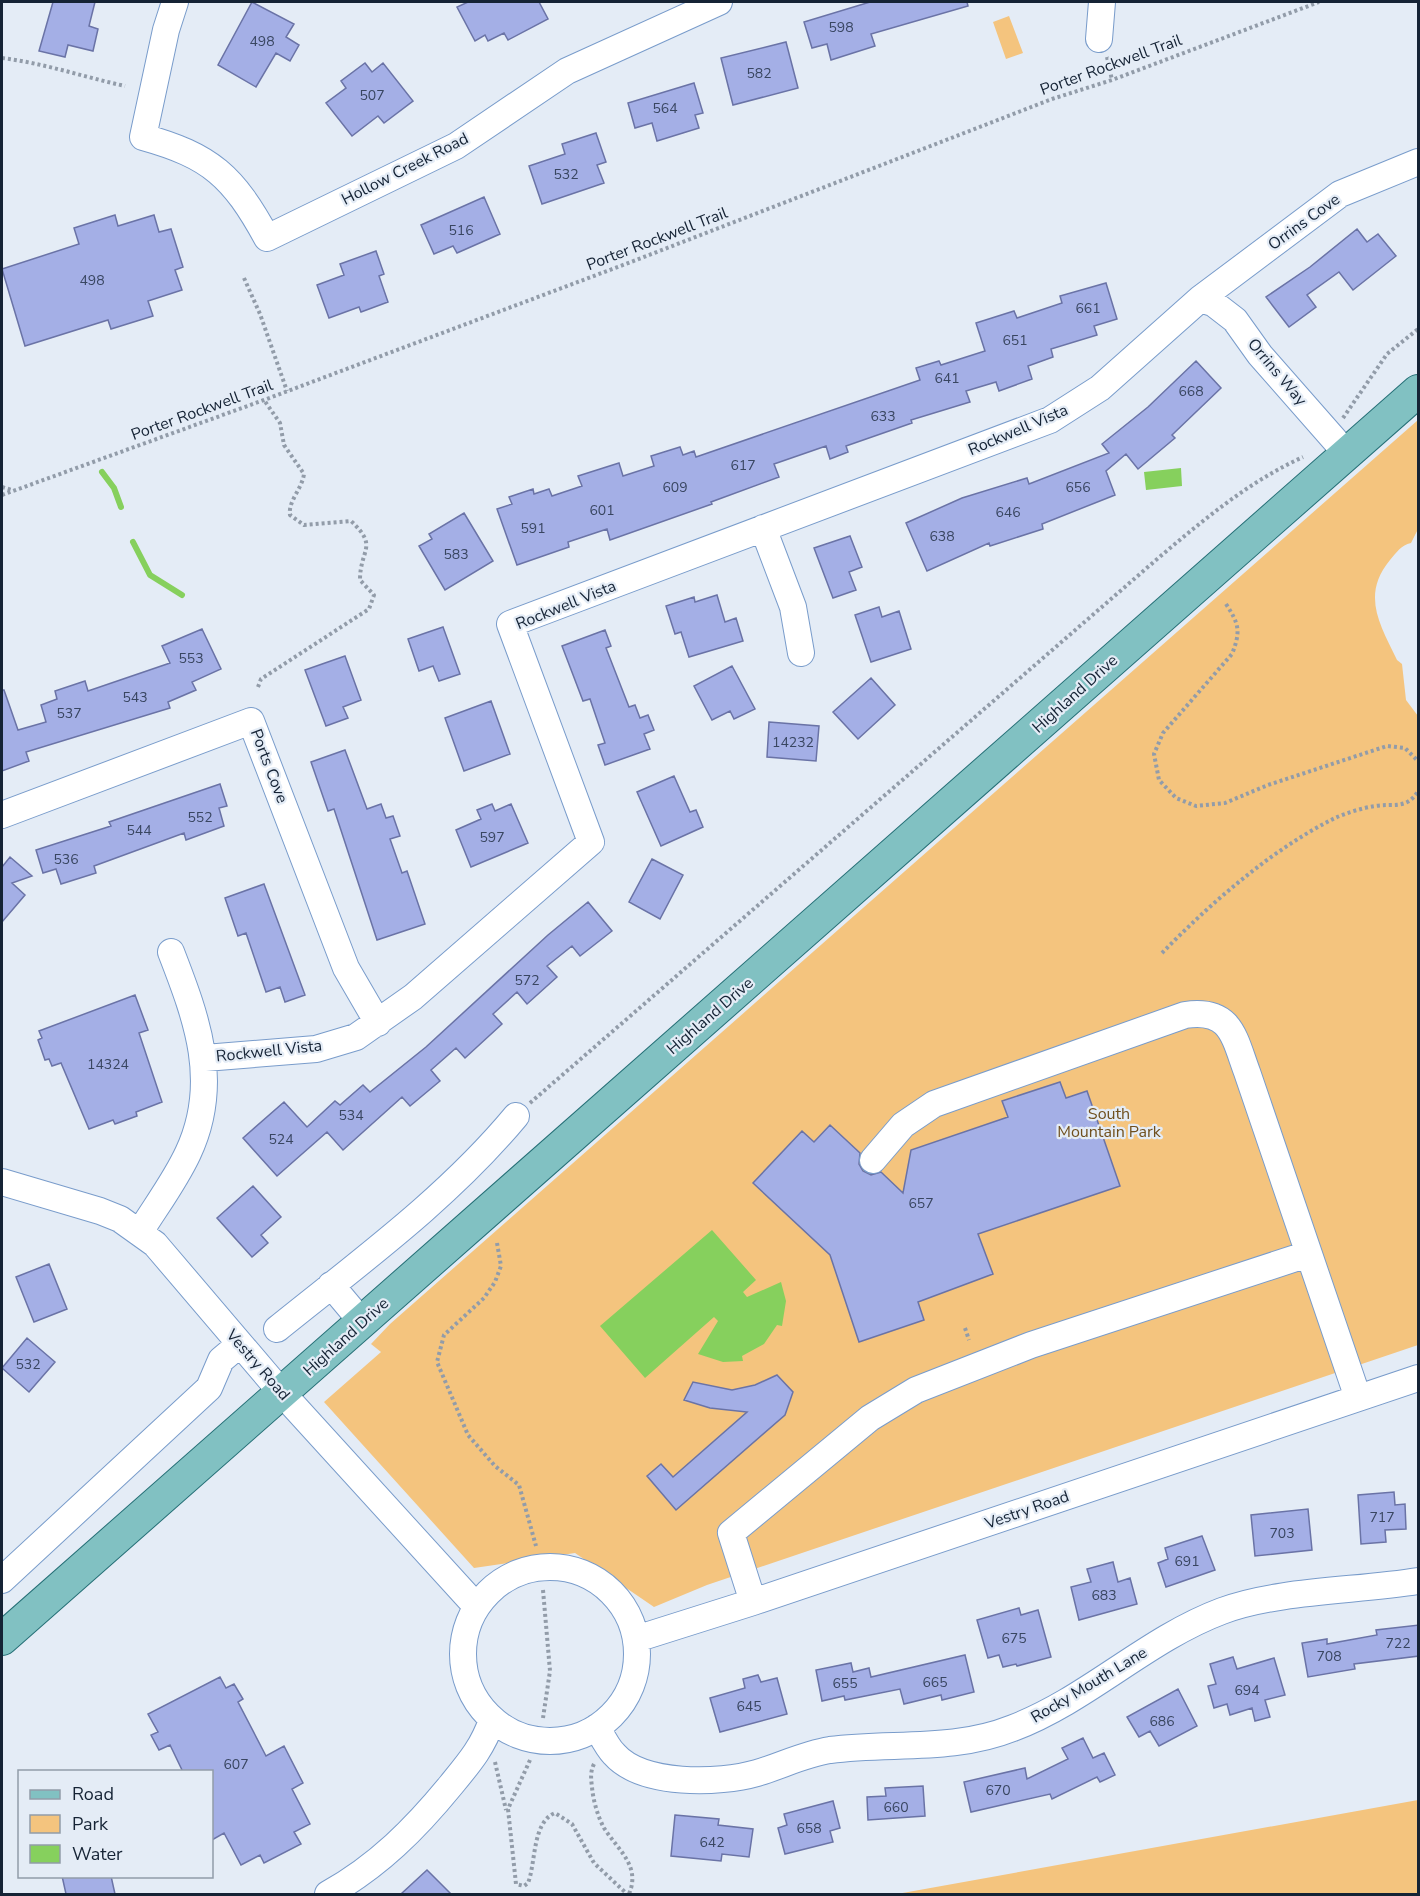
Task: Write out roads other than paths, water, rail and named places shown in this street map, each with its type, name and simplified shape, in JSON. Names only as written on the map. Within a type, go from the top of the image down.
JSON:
[{"type":"main road","name":"Highland Drive","points":[[2,1639],[363,1322],[1338,444],[1419,392]]},
{"type":"street","name":"Hollow Creek Road","points":[[175,2],[166,30],[143,136],[192,153],[214,166],[234,184],[267,238],[456,146],[567,71],[719,2]]},
{"type":"street","points":[[1099,39],[1102,2]]},
{"type":"street","name":"Orrins Cove","points":[[1200,299],[1340,194],[1419,162]]},
{"type":"street","name":"Orrins Way","points":[[1200,299],[1213,303],[1235,320],[1260,355],[1338,444]]},
{"type":"street","name":"Rockwell Vista","points":[[205,1058],[316,1049],[356,1037],[413,997],[591,842],[510,624],[1068,411],[1100,388],[1200,299]]},
{"type":"street","points":[[764,528],[793,607],[801,653]]},
{"type":"street","name":"Ports Cove","points":[[2,815],[251,721],[346,968],[378,1023]]},
{"type":"street","points":[[140,1232],[189,1152],[202,1106],[205,1058],[190,1002],[171,952]]},
{"type":"street","points":[[873,1160],[903,1125],[934,1104],[1185,1015],[1211,1014],[1220,1018],[1230,1029],[1358,1398]]},
{"type":"street","points":[[277,1329],[435,1201],[495,1141],[516,1116]]},
{"type":"street","name":"Vestry Road","points":[[2,1182],[100,1211],[140,1232],[176,1268],[282,1393],[476,1606]]},
{"type":"street","points":[[753,1602],[731,1533],[823,1455],[891,1403],[959,1371],[1031,1345],[1308,1254]]},
{"type":"street","points":[[331,1285],[363,1322]]},
{"type":"street","points":[[2,1580],[209,1388],[221,1360],[240,1344]]},
{"type":"street","name":"Vestry Road","points":[[636,1639],[753,1602],[1419,1378]]},
{"type":"street","points":[[552,1567],[582,1573],[607,1588],[626,1611],[636,1639],[637,1665],[630,1689],[616,1711],[597,1727],[572,1739],[543,1741],[516,1735],[492,1720],[476,1701],[466,1678],[462,1654],[466,1629],[476,1606],[497,1585],[523,1571],[552,1567]]},
{"type":"street","name":"Rocky Mouth Lane","points":[[597,1727],[613,1754],[622,1761],[650,1773],[691,1781],[735,1779],[829,1750],[953,1744],[993,1735],[1038,1718],[1177,1633],[1223,1611],[1269,1600],[1419,1581]]},
{"type":"street","points":[[328,1894],[380,1860],[415,1827],[484,1743],[492,1720]]},
{"type":"water","points":[[1181,468],[1182,486],[1146,490],[1144,472]]},
{"type":"water","points":[[712,1230],[756,1280],[743,1292],[747,1297],[781,1282],[786,1301],[782,1326],[777,1325],[764,1344],[742,1356],[743,1361],[723,1362],[698,1354],[718,1321],[714,1317],[645,1378],[600,1326]]},
{"type":"waterway","points":[[102,472],[114,488],[121,507]]},
{"type":"waterway","points":[[133,542],[150,575],[182,595]]},
{"type":"park label","name":"South Mountain Park","points":[[1109,1123]]}]
